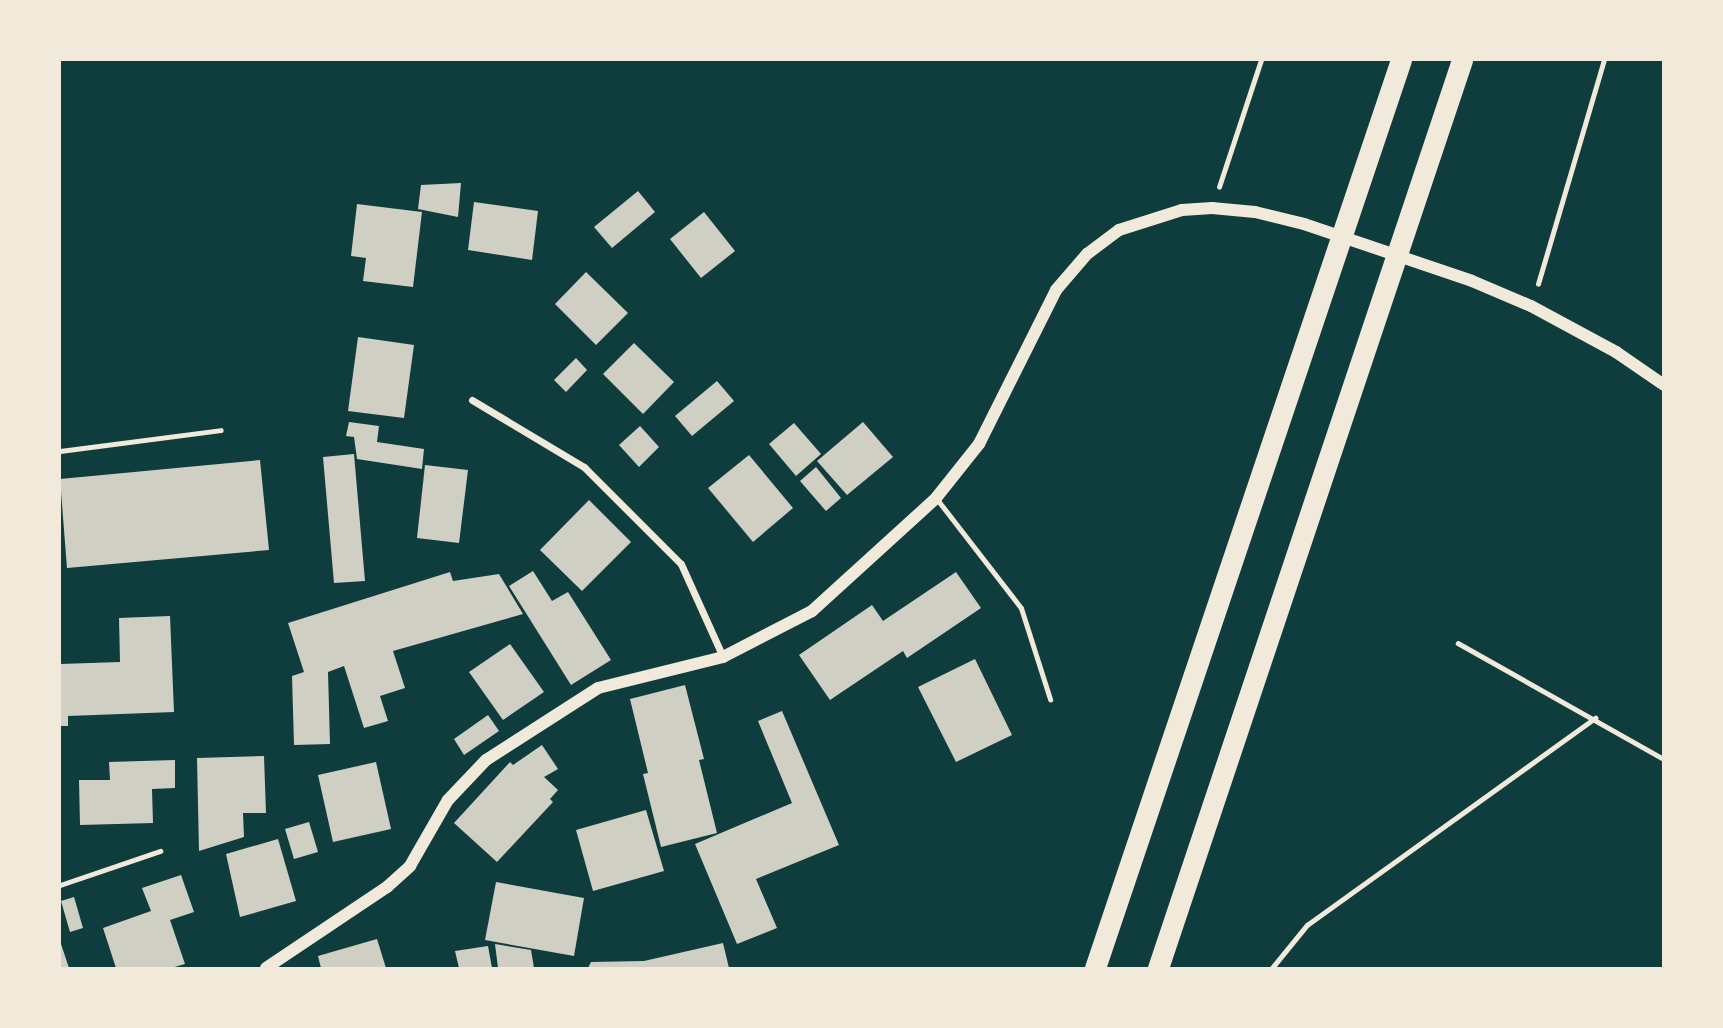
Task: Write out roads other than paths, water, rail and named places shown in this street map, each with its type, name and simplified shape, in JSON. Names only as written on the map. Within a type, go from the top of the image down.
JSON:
[{"type":"highway","points":[[1095,968],[1401,60]]},
{"type":"highway","points":[[1158,968],[1462,60]]},
{"type":"street","points":[[266,968],[387,887],[410,866],[448,800],[486,760],[598,688],[723,657],[812,611],[936,498],[979,444],[1056,290],[1087,254],[1119,230],[1182,209],[1212,208],[1255,212],[1304,224],[1472,281],[1531,306],[1616,352],[1664,385]]},
{"type":"street","points":[[472,400],[584,467],[681,564],[723,657]]},
{"type":"lane","points":[[60,451],[221,430]]},
{"type":"lane","points":[[936,498],[1020,608],[1050,699]]},
{"type":"lane","points":[[60,886],[160,851]]}]
